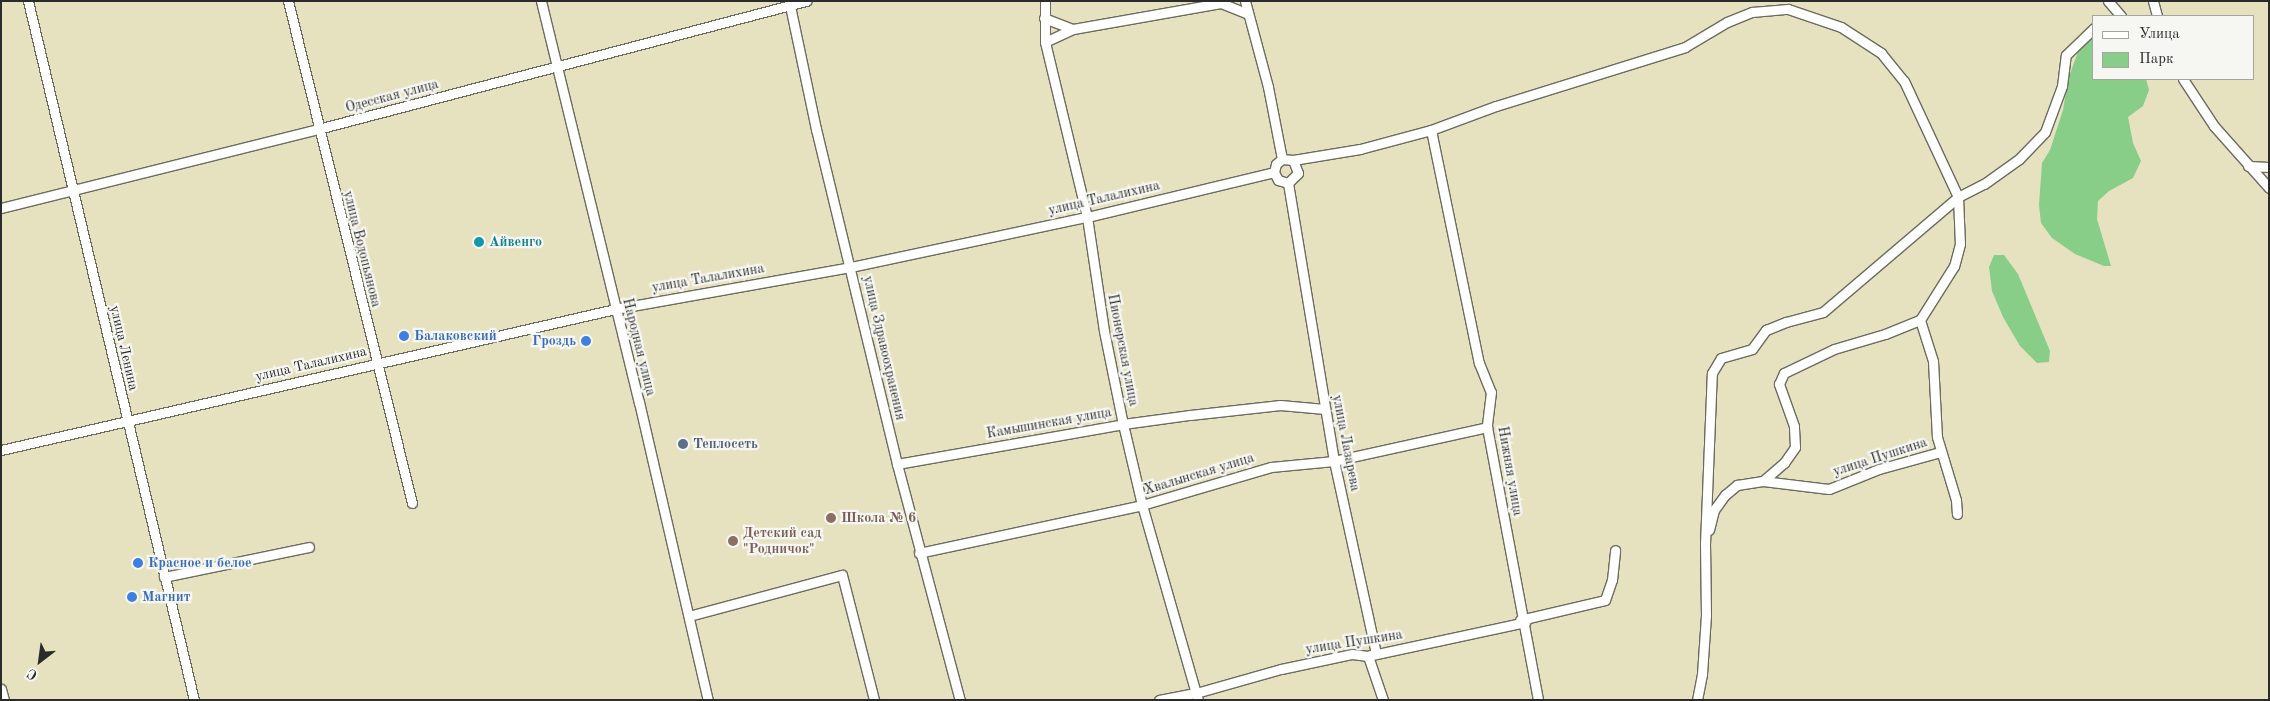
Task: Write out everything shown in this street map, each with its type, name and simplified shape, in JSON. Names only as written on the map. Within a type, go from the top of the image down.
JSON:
[{"type":"street","name":"улица Ленина","points":[[28,1],[74,190],[126,421],[194,700]]},
{"type":"street","name":"улица Водопьянова","points":[[288,1],[318,129],[412,503]]},
{"type":"street","name":"Народная улица","points":[[541,1],[708,700]]},
{"type":"street","name":"Одесская улица","points":[[1,208],[318,129],[789,3],[806,1]]},
{"type":"street","name":"Пионерская улица","points":[[1045,1],[1045,42],[1087,217],[1104,331],[1123,424],[1142,505],[1197,696]]},
{"type":"street","points":[[1245,1],[1246,13],[1268,87],[1282,159]]},
{"type":"street","points":[[2108,1],[2115,14]]},
{"type":"street","points":[[2153,1],[2157,15]]},
{"type":"street","name":"улица Здравоохранения","points":[[789,3],[816,129],[851,267],[897,464],[919,553],[960,700]]},
{"type":"street","points":[[1045,42],[1073,29],[1221,3],[1246,13]]},
{"type":"street","points":[[1293,160],[1298,173],[1288,183],[1278,180],[1274,172],[1276,164],[1282,159],[1293,160],[1360,149],[1431,130],[1496,106],[1685,47],[1727,22],[1752,12],[1788,9],[1841,27],[1881,53],[1904,81],[1958,197],[1960,244],[1954,266],[1920,320],[1885,334],[1834,349],[1784,374],[1779,384],[1794,426],[1795,447],[1784,463],[1763,481],[1737,485],[1725,495],[1714,510],[1704,544]]},
{"type":"street","points":[[1044,18],[1073,29]]},
{"type":"street","points":[[1697,700],[1702,674],[1705,623],[1704,544],[1712,373],[1721,358],[1752,349],[1766,330],[1786,322],[1823,312],[1958,197],[1984,184],[2019,159],[2045,132],[2062,86],[2066,55],[2092,30]]},
{"type":"street","points":[[2184,80],[2214,126],[2269,188]]},
{"type":"street","name":"Нижняя улица","points":[[1431,130],[1479,363],[1491,392],[1487,427],[1538,700]]},
{"type":"street","points":[[2248,166],[2269,167]]},
{"type":"street","name":"улица Талалихина","points":[[1,450],[377,362],[615,309],[851,267],[1087,217],[1274,172]]},
{"type":"street","name":"улица Лазарева","points":[[1288,183],[1334,461],[1372,654],[1383,700]]},
{"type":"street","points":[[1920,320],[1933,360],[1937,437],[1956,500],[1956,514]]},
{"type":"street","name":"Камышинская улица","points":[[897,464],[1123,424],[1280,405],[1325,409]]},
{"type":"street","name":"Хвалынская улица","points":[[919,553],[1142,505],[1271,467],[1334,461],[1487,427]]},
{"type":"street","name":"улица Пушкина","points":[[1763,481],[1828,489],[1879,469],[1940,452]]},
{"type":"street","points":[[164,577],[308,547]]},
{"type":"street","name":"улица Пушкина","points":[[1159,700],[1197,696],[1281,669],[1352,654],[1372,654],[1524,621],[1605,600],[1612,580],[1615,550]]},
{"type":"street","points":[[689,616],[842,575],[874,700]]},
{"type":"street","points":[[1,689],[4,700]]},
{"type":"green space","points":[[2092,37],[2092,80],[2146,80],[2149,90],[2143,106],[2128,117],[2133,143],[2141,161],[2133,178],[2109,191],[2098,201],[2097,219],[2111,266],[2104,266],[2075,254],[2052,238],[2041,223],[2039,205],[2042,163],[2050,150],[2063,110],[2068,79],[2078,52]]},
{"type":"green space","points":[[1994,255],[2004,255],[2018,274],[2050,351],[2049,362],[2037,363],[2020,346],[2003,317],[1992,291],[1989,267]]},
{"type":"place","name":"Айвенго","points":[[479,242]]},
{"type":"place","name":"Балаковский","points":[[404,336]]},
{"type":"place","name":"Гроздь","points":[[586,341]]},
{"type":"place","name":"Теплосеть","points":[[683,444]]},
{"type":"place","name":"Школа № 6","points":[[831,518]]},
{"type":"place","name":"Детский сад \"Родничок\"","points":[[733,541]]},
{"type":"place","name":"Красное и белое","points":[[138,563]]},
{"type":"place","name":"Магнит","points":[[132,597]]}]
